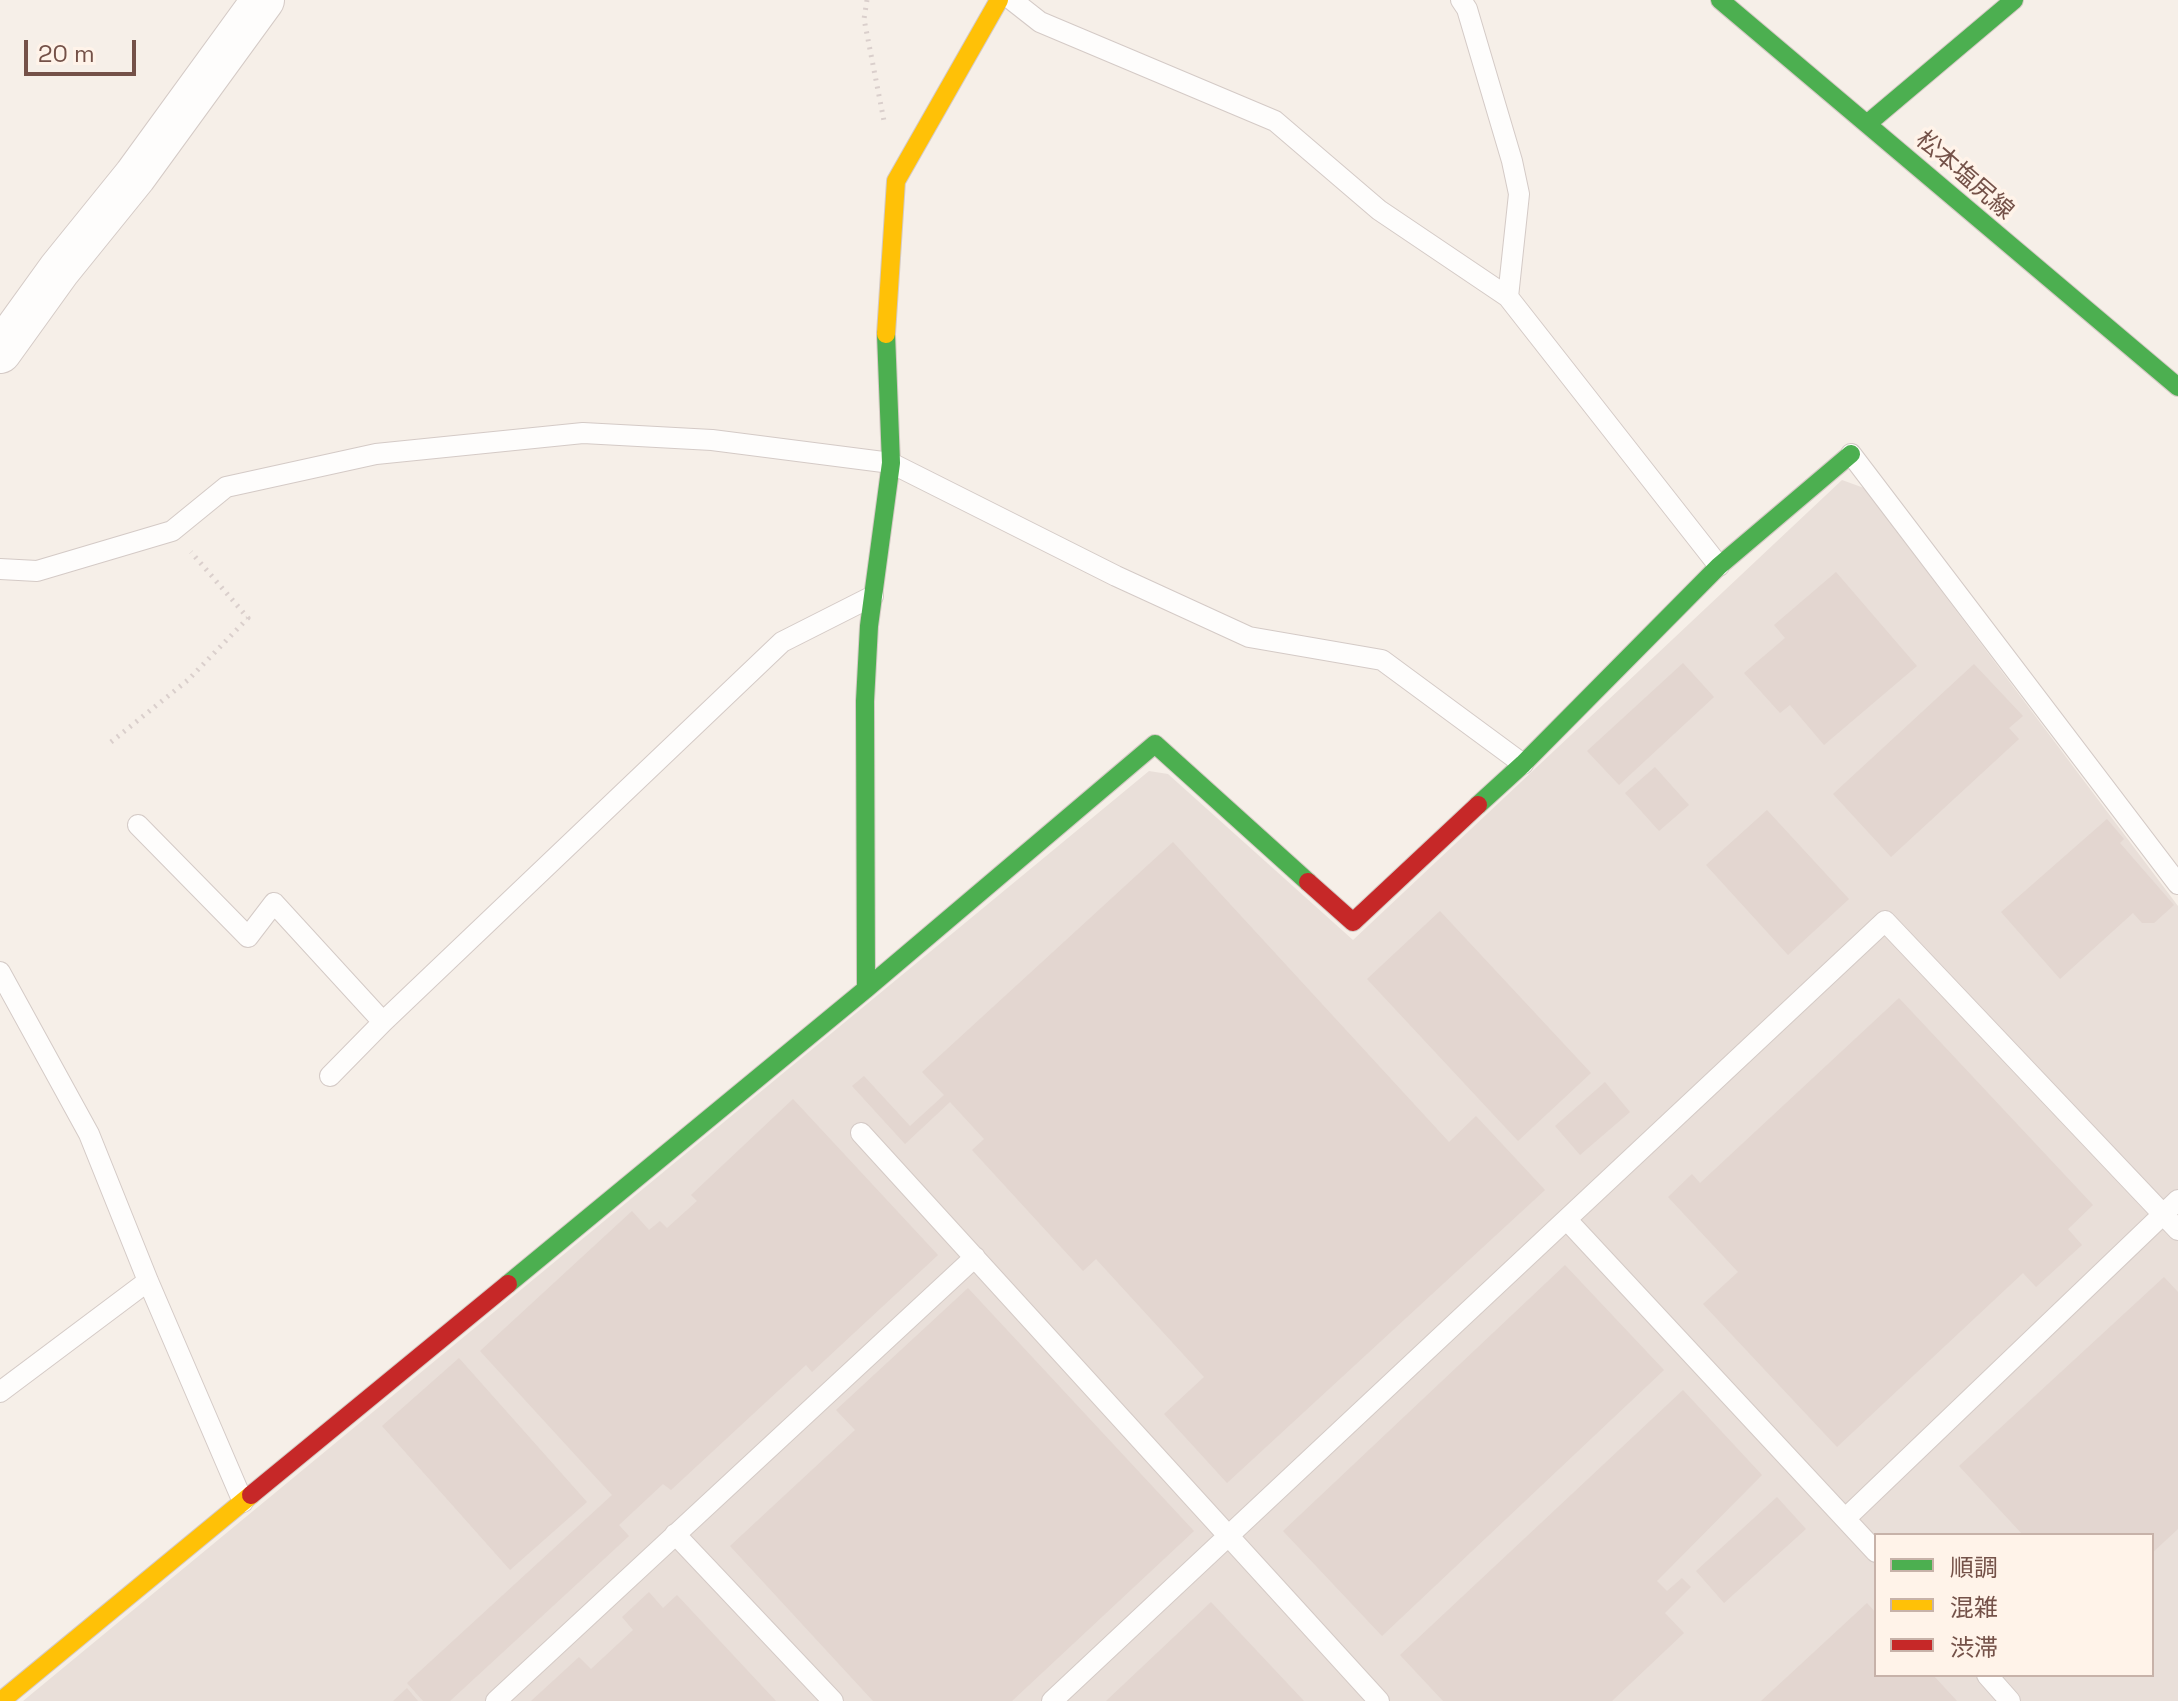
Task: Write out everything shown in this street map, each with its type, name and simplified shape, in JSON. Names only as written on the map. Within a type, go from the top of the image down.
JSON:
[{"type":"street","points":[[0,352],[59,270],[135,176],[263,0]]},
{"type":"street","points":[[866,989],[865,701],[869,626],[891,463],[886,325],[896,181],[999,0]]},
{"type":"street","name":"松本塩尻線","points":[[1720,0],[2017,253],[2174,378]]},
{"type":"street","points":[[1867,124],[2014,0]]},
{"type":"street","points":[[1,1701],[866,989],[1155,744],[1353,922],[1523,764],[1719,566],[1851,454]]},
{"type":"lane","points":[[1012,0],[1040,22],[1275,121],[1379,210],[1508,297],[1719,566]]},
{"type":"lane","points":[[1461,0],[1467,9],[1508,146],[1519,194],[1508,297]]},
{"type":"lane","points":[[0,569],[37,571],[172,531],[226,487],[376,454],[583,433],[712,440],[891,463],[1116,576],[1249,637],[1382,660],[1523,764]]},
{"type":"lane","points":[[1851,454],[2178,884]]},
{"type":"lane","points":[[330,1076],[782,642],[873,596]]},
{"type":"lane","points":[[138,825],[248,937],[274,903],[383,1022]]},
{"type":"lane","points":[[1052,1701],[1885,921],[2170,1206],[2178,1230]]},
{"type":"lane","points":[[0,972],[89,1134],[243,1502]]},
{"type":"lane","points":[[861,1133],[1379,1701]]},
{"type":"lane","points":[[1846,1518],[2170,1206]]},
{"type":"lane","points":[[1567,1220],[1874,1550]]},
{"type":"lane","points":[[496,1701],[975,1257]]},
{"type":"lane","points":[[0,1392],[148,1281]]},
{"type":"lane","points":[[675,1534],[833,1701]]},
{"type":"lane","points":[[1989,1677],[2010,1701]]},
{"type":"path","points":[[867,0],[864,19],[884,122]]},
{"type":"path","points":[[111,742],[188,680],[248,618],[172,531]]},
{"type":"shaded area","points":[[1842,480],[1864,488],[2178,906],[2178,1701],[23,1701],[1149,771],[1168,774],[1353,940]]},
{"type":"building","points":[[1836,572],[1917,666],[1824,745],[1790,705],[1780,713],[1744,673],[1785,638],[1774,625]]},
{"type":"building","points":[[1683,663],[1714,697],[1619,785],[1587,751]]},
{"type":"building","points":[[1974,664],[2023,716],[2009,728],[2019,739],[1891,857],[1833,794]]},
{"type":"building","points":[[1655,767],[1689,805],[1659,831],[1625,793]]},
{"type":"building","points":[[1767,810],[1849,899],[1788,955],[1706,865]]},
{"type":"building","points":[[2107,819],[2124,839],[2120,843],[2174,905],[2154,923],[2142,923],[2133,913],[2060,979],[2001,912]]},
{"type":"building","points":[[1173,842],[1449,1142],[1476,1116],[1545,1190],[1227,1483],[1164,1414],[1204,1377],[1096,1259],[1083,1271],[972,1150],[984,1139],[950,1102],[905,1144],[852,1086],[864,1076],[910,1126],[944,1095],[922,1072]]},
{"type":"building","points":[[1440,911],[1591,1073],[1518,1141],[1367,979]]},
{"type":"building","points":[[1899,998],[2093,1205],[2068,1229],[2082,1245],[2036,1287],[2023,1273],[1837,1447],[1703,1304],[1738,1272],[1668,1197],[1692,1174],[1700,1183]]},
{"type":"building","points":[[1605,1082],[1630,1112],[1580,1155],[1555,1126]]},
{"type":"building","points":[[793,1099],[938,1255],[812,1372],[806,1365],[671,1490],[663,1484],[619,1525],[629,1536],[450,1701],[423,1701],[407,1683],[612,1495],[480,1351],[632,1211],[649,1230],[660,1221],[667,1228],[697,1201],[691,1195]]},
{"type":"building","points":[[1565,1265],[1664,1370],[1382,1636],[1283,1531]]},
{"type":"building","points":[[2164,1277],[2178,1292],[2178,1529],[2154,1551],[2154,1533],[2021,1533],[1959,1466]]},
{"type":"building","points":[[968,1288],[1194,1531],[1012,1701],[873,1701],[730,1546],[855,1430],[836,1410]]},
{"type":"building","points":[[459,1358],[587,1502],[510,1570],[382,1426]]},
{"type":"building","points":[[1683,1390],[1762,1475],[1657,1581],[1667,1591],[1682,1578],[1691,1587],[1665,1613],[1684,1633],[1612,1701],[1443,1701],[1400,1655]]},
{"type":"building","points":[[1777,1497],[1806,1529],[1724,1603],[1696,1571]]},
{"type":"building","points":[[649,1592],[663,1608],[677,1595],[776,1701],[531,1701],[579,1657],[591,1669],[633,1630],[622,1617]]},
{"type":"building","points":[[1211,1602],[1304,1701],[1106,1701]]},
{"type":"building","points":[[1867,1603],[1874,1611],[1874,1677],[1935,1677],[1957,1701],[1761,1701]]},
{"type":"building","points":[[407,1688],[418,1701],[393,1701]]},
{"type":"traffic: fast","points":[[1720,0],[2178,387]]},
{"type":"traffic: fast","points":[[1867,124],[2014,0]]},
{"type":"traffic: fast","points":[[866,989],[865,701],[869,626],[891,463],[886,334]]},
{"type":"traffic: fast","points":[[1478,805],[1523,764],[1719,566],[1851,454]]},
{"type":"traffic: fast","points":[[508,1284],[866,989],[1155,744],[1308,882]]},
{"type":"traffic: slow","points":[[886,334],[896,181],[999,0]]},
{"type":"traffic: slow","points":[[1,1701],[251,1495]]},
{"type":"traffic: jam","points":[[1308,882],[1353,922],[1478,805]]},
{"type":"traffic: jam","points":[[251,1495],[508,1284]]}]
